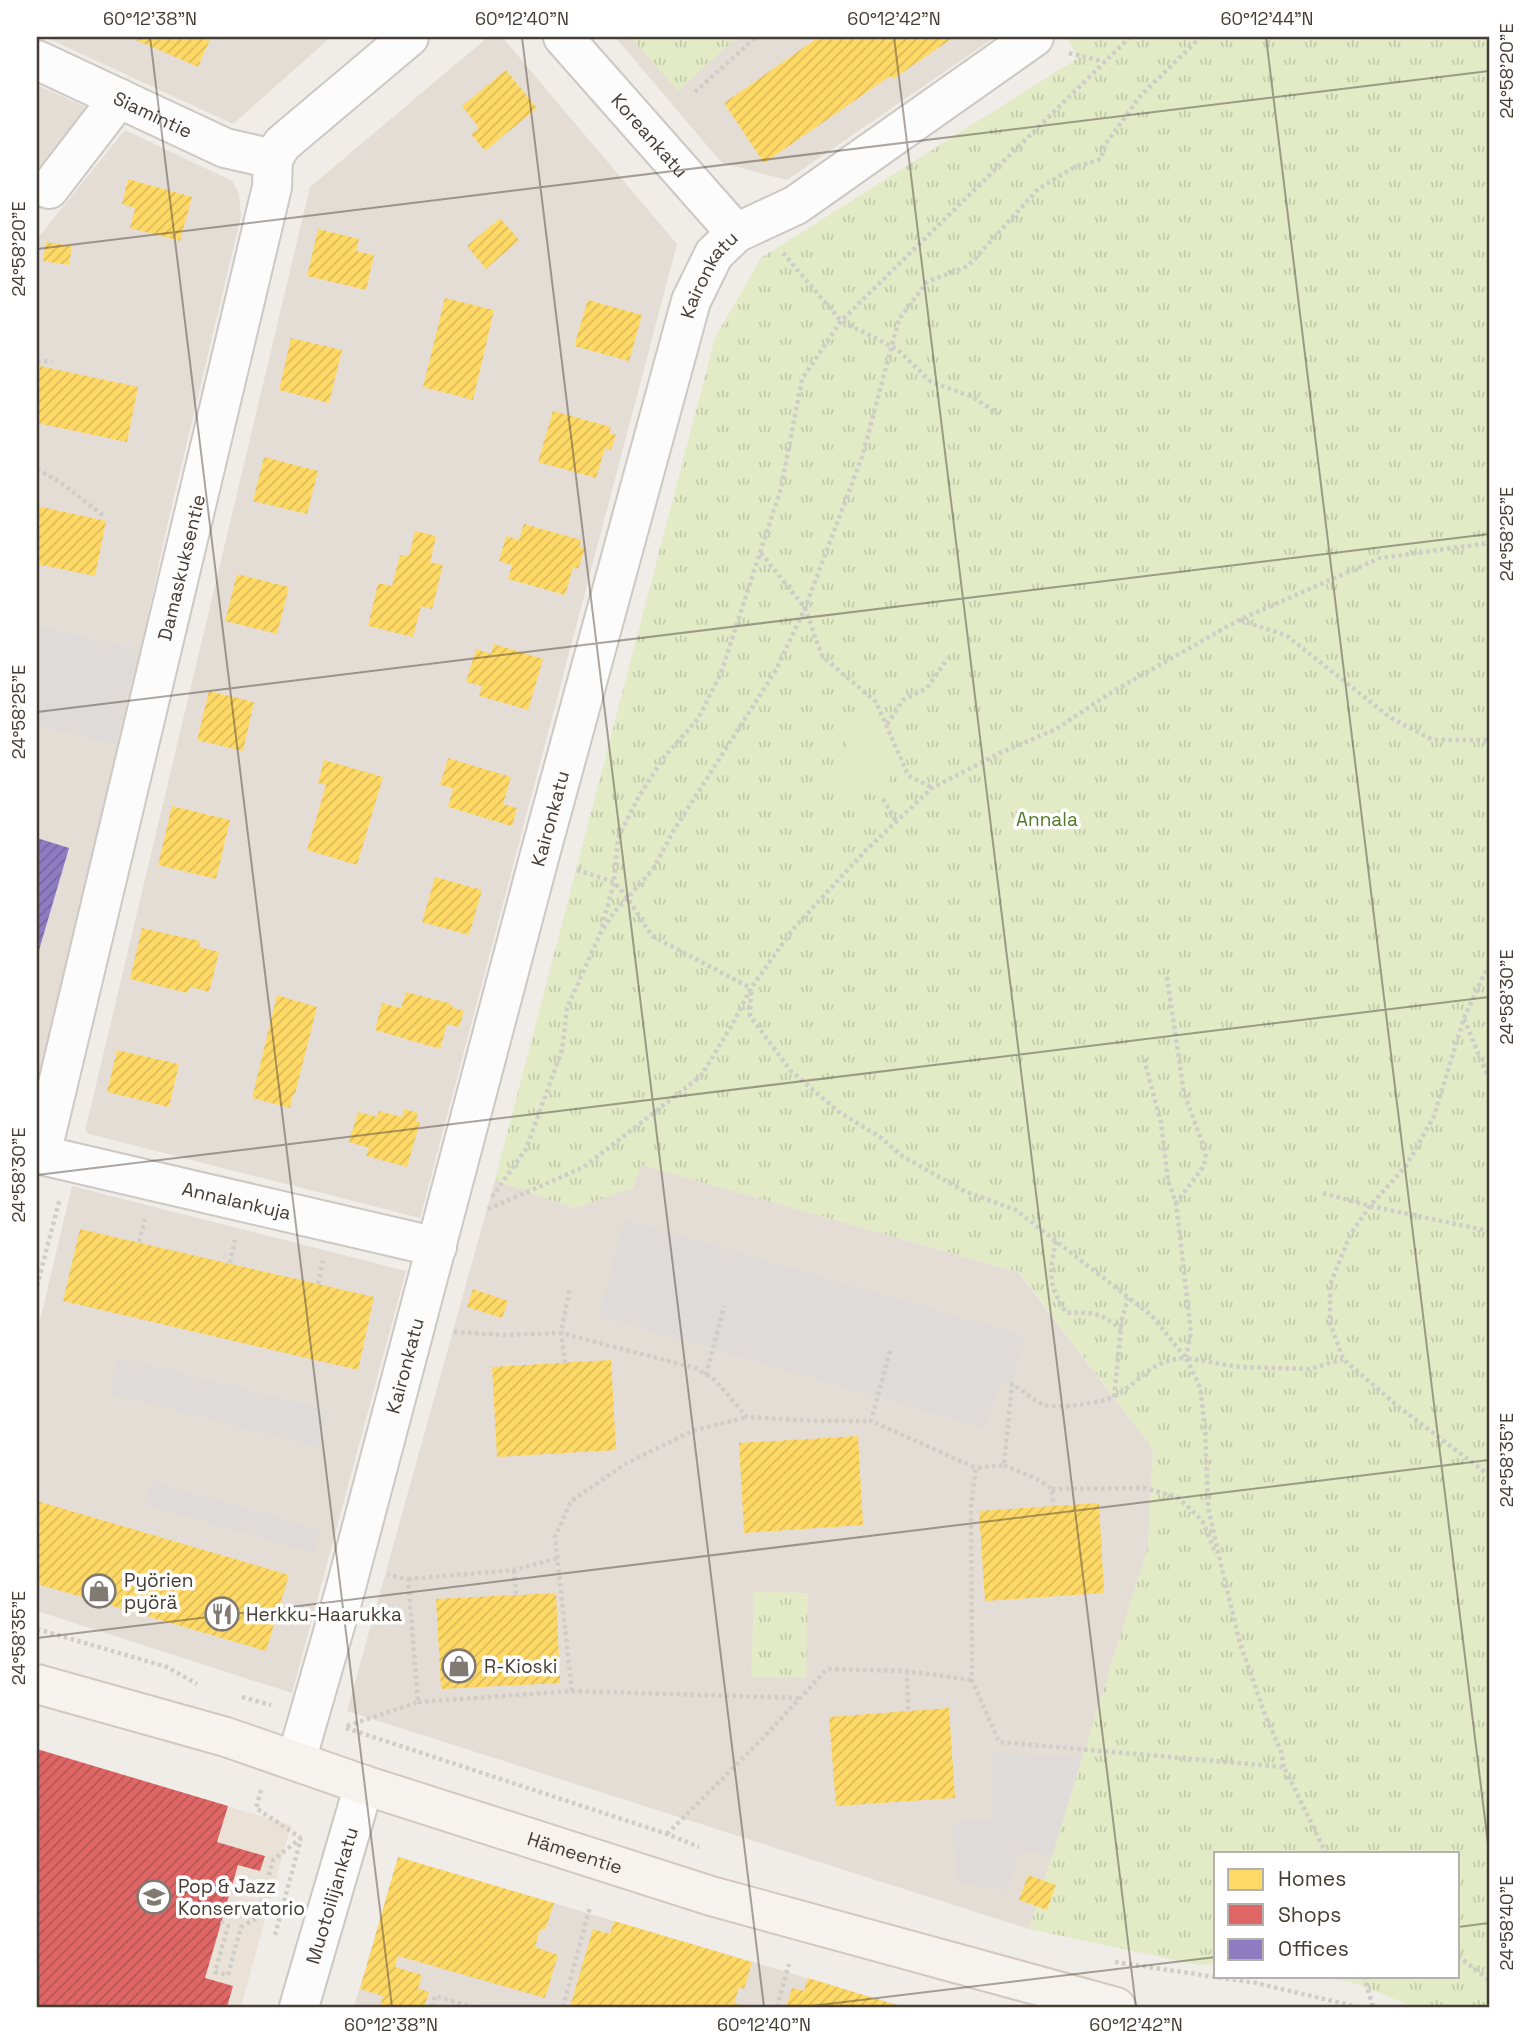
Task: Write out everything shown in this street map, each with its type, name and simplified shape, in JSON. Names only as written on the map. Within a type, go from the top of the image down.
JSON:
[{"type":"main road","name":"Hämeentie","points":[[37,1684],[226,1737],[364,1785],[710,1896],[1116,2007]]},
{"type":"street","points":[[274,159],[282,144],[409,37]]},
{"type":"street","name":"Koreankatu","points":[[563,37],[736,233]]},
{"type":"street","name":"Kaironkatu","points":[[296,1761],[326,1722],[352,1566],[535,872],[691,301],[714,254],[736,233],[796,205],[1048,41]]},
{"type":"street","name":"Siamintie","points":[[37,61],[225,148],[274,159]]},
{"type":"street","points":[[50,189],[119,98]]},
{"type":"street","name":"Damaskuksentie","points":[[39,1154],[272,187],[274,159]]},
{"type":"street","name":"Annalankuja","points":[[39,1154],[437,1247]]},
{"type":"street","name":"Muotoilijankatu","points":[[299,2007],[364,1785]]},
{"type":"path","points":[[695,92],[756,37]]},
{"type":"path","points":[[1129,37],[841,321],[802,379],[781,488],[720,673],[698,719],[664,757],[639,796],[618,838],[614,882],[600,934],[567,1009],[562,1050],[526,1149],[482,1212],[584,1167],[701,1076],[732,1026],[751,988],[793,929],[866,850],[932,788],[1000,753],[1056,729],[1112,692],[1239,620],[1380,558],[1489,543]]},
{"type":"path","points":[[600,934],[627,897],[653,869],[674,830],[776,670],[805,608],[862,457],[899,318],[927,282],[968,266],[1038,189],[1073,168],[1101,159],[1104,146],[1141,95],[1201,37]]},
{"type":"path","points":[[1048,41],[1070,54],[1106,62]]},
{"type":"path","points":[[736,233],[774,242],[841,321],[897,349],[931,382],[973,397],[998,414]]},
{"type":"path","points":[[37,361],[52,361]]},
{"type":"path","points":[[37,469],[60,482],[104,516]]},
{"type":"path","points":[[761,552],[805,608],[822,656],[876,702],[908,775],[932,788]]},
{"type":"path","points":[[1239,620],[1287,636],[1391,719],[1433,740],[1489,740]]},
{"type":"path","points":[[886,725],[904,700],[927,688],[948,658]]},
{"type":"path","points":[[883,799],[896,821]]},
{"type":"path","points":[[614,882],[652,936],[751,988]]},
{"type":"path","points":[[1489,964],[1464,1018],[1434,1116],[1406,1166],[1370,1206],[1350,1235],[1330,1285],[1330,1323],[1343,1359],[1400,1408],[1489,1475]]},
{"type":"path","points":[[1167,977],[1184,1093],[1206,1153],[1205,1166],[1176,1203]]},
{"type":"path","points":[[751,988],[750,1016],[792,1071],[839,1112],[880,1137],[902,1156],[964,1191],[1016,1210],[1151,1315],[1186,1357],[1200,1387],[1205,1427],[1208,1507],[1240,1643],[1281,1751],[1284,1767],[1326,1852]]},
{"type":"path","points":[[1464,1018],[1489,1079]]},
{"type":"path","points":[[1144,1059],[1161,1123],[1168,1180],[1176,1203],[1191,1332],[1186,1357]]},
{"type":"path","points":[[1323,1193],[1370,1206],[1489,1231]]},
{"type":"path","points":[[37,1286],[62,1194]]},
{"type":"path","points":[[1056,1241],[1050,1269],[1053,1291],[1066,1313],[1093,1312],[1121,1329]]},
{"type":"path","points":[[565,1363],[561,1333],[567,1312],[569,1287]]},
{"type":"path","points":[[1114,1397],[1121,1329],[1128,1298]]},
{"type":"path","points":[[706,1375],[724,1306]]},
{"type":"path","points":[[446,1331],[503,1335],[561,1333],[695,1368],[715,1380],[747,1417]]},
{"type":"path","points":[[871,1421],[890,1351]]},
{"type":"path","points":[[1004,1465],[1012,1384],[1045,1405],[1077,1405],[1114,1397],[1143,1372],[1168,1359],[1186,1357],[1240,1367],[1310,1369],[1343,1359]]},
{"type":"path","points":[[572,1691],[555,1537],[571,1501],[626,1463],[692,1431],[747,1417],[871,1421],[976,1468],[1004,1465],[1037,1479],[1052,1489],[1145,1488],[1177,1497],[1202,1520],[1221,1565]]},
{"type":"path","points":[[976,1468],[971,1504],[972,1680],[999,1742],[1284,1767]]},
{"type":"path","points":[[1052,1489],[1053,1506]]},
{"type":"path","points":[[352,1566],[408,1579],[514,1570],[559,1558]]},
{"type":"path","points":[[514,1570],[516,1595]]},
{"type":"path","points":[[408,1579],[418,1702]]},
{"type":"path","points":[[37,1629],[167,1667],[205,1687]]},
{"type":"path","points":[[667,1834],[766,1735],[827,1669],[907,1671],[972,1680]]},
{"type":"path","points":[[907,1671],[908,1711]]},
{"type":"path","points":[[326,1722],[418,1702],[572,1691],[800,1698]]},
{"type":"path","points":[[230,1694],[326,1722],[667,1834],[701,1848]]},
{"type":"path","points":[[256,1808],[301,1838]]},
{"type":"path","points":[[221,1921],[228,1926],[215,1972],[229,1975],[241,1927],[257,1918],[273,1860],[301,1838]]},
{"type":"path","points":[[273,1942],[301,1838]]},
{"type":"path","points":[[563,2007],[590,1907]]},
{"type":"path","points":[[1460,1958],[1489,1980]]},
{"type":"path","points":[[1112,1962],[1214,1977]]},
{"type":"path","points":[[776,2007],[789,1964]]},
{"type":"path","points":[[1222,1978],[1256,1983],[1334,2004],[1358,2007]]},
{"type":"path","points":[[1365,1978],[1373,2007]]},
{"type":"path","points":[[432,2007],[435,1996],[473,2007]]},
{"type":"shaded area","points":[[45,37],[331,37],[233,124]]},
{"type":"shaded area","points":[[488,37],[502,37],[677,244],[420,1218],[85,1131],[310,187]]},
{"type":"shaded area","points":[[615,37],[995,37],[787,180],[722,163]]},
{"type":"shaded area","points":[[37,85],[88,108],[37,175]]},
{"type":"shaded area","points":[[125,130],[232,181],[239,194],[241,216],[167,526],[134,681],[37,1083],[37,239]]},
{"type":"shaded area","points":[[37,626],[137,649],[116,744],[37,726]]},
{"type":"shaded area","points":[[640,1164],[1018,1272],[1153,1449],[1148,1547],[1029,1929],[347,1711],[495,1180],[574,1208]]},
{"type":"shaded area","points":[[72,1186],[406,1271],[292,1693],[37,1611],[37,1333]]},
{"type":"shaded area","points":[[624,1219],[1026,1336],[1012,1384],[1000,1381],[986,1429],[599,1316]]},
{"type":"shaded area","points":[[118,1357],[328,1410],[318,1447],[109,1394]]},
{"type":"shaded area","points":[[152,1481],[321,1530],[314,1553],[145,1505]]},
{"type":"shaded area","name":"Pop & Jazz Konservatorio","points":[[44,1752],[291,1825],[241,2007],[37,2007],[37,1775]]},
{"type":"shaded area","points":[[990,1752],[1082,1758],[1052,1856],[1020,1850],[1007,1891],[957,1882],[953,1822],[992,1819]]},
{"type":"shaded area","points":[[398,1857],[905,2007],[354,2007]]},
{"type":"green space","points":[[630,37],[737,37],[678,91]]},
{"type":"green space","name":"Annala","points":[[1067,37],[1489,37],[1489,2007],[1415,2007],[1351,1982],[1326,1978],[1460,1978],[1460,1852],[1214,1852],[1214,1964],[1199,1965],[1029,1929],[1148,1547],[1153,1449],[1019,1272],[641,1165],[633,1188],[574,1208],[495,1180],[715,338],[761,258],[1078,58]]},
{"type":"green space","points":[[854,715],[902,738],[883,799],[838,779]]},
{"type":"green space","points":[[754,1591],[808,1593],[806,1678],[751,1677]]},
{"type":"building: Homes","points":[[129,37],[211,37],[198,67]]},
{"type":"building: Homes","points":[[819,37],[954,37],[893,79],[890,76],[764,163],[724,103]]},
{"type":"building: Homes","points":[[506,70],[537,108],[485,151],[471,134],[479,128],[462,106]]},
{"type":"building: Homes","points":[[128,179],[192,197],[180,241],[130,228],[135,208],[122,204]]},
{"type":"building: Homes","points":[[500,218],[519,240],[486,269],[467,246]]},
{"type":"building: Homes","points":[[318,229],[359,239],[356,251],[374,255],[366,290],[307,276]]},
{"type":"building: Homes","points":[[46,242],[72,246],[69,265],[43,261]]},
{"type":"building: Homes","points":[[445,298],[494,310],[473,400],[423,387]]},
{"type":"building: Homes","points":[[588,300],[642,315],[629,361],[574,346]]},
{"type":"building: Homes","points":[[291,338],[342,350],[329,403],[279,390]]},
{"type":"building: Homes","points":[[40,366],[138,387],[127,442],[37,423],[37,382]]},
{"type":"building: Homes","points":[[553,411],[611,427],[609,433],[616,435],[611,450],[605,448],[596,478],[538,462]]},
{"type":"building: Homes","points":[[264,457],[318,471],[307,514],[253,501]]},
{"type":"building: Homes","points":[[37,506],[106,521],[95,576],[37,564]]},
{"type":"building: Homes","points":[[524,524],[581,540],[579,547],[585,548],[578,569],[573,567],[565,595],[508,579],[512,565],[499,561],[506,536],[519,540]]},
{"type":"building: Homes","points":[[415,531],[436,536],[430,562],[443,565],[432,609],[421,606],[413,637],[368,626],[378,583],[392,586],[400,555],[409,556]]},
{"type":"building: Homes","points":[[237,574],[289,587],[277,634],[225,621]]},
{"type":"building: Homes","points":[[494,644],[543,659],[528,710],[479,696],[482,686],[466,682],[476,649],[491,654]]},
{"type":"building: Homes","points":[[209,691],[254,702],[243,751],[197,740]]},
{"type":"building: Homes","points":[[448,758],[511,777],[503,804],[517,808],[512,826],[448,807],[453,788],[440,785]]},
{"type":"building: Homes","points":[[324,760],[383,777],[357,865],[307,850],[326,785],[318,783]]},
{"type":"building: Homes","points":[[172,806],[230,820],[216,879],[158,865]]},
{"type":"building: Homes","points":[[435,877],[482,890],[469,935],[422,922]]},
{"type":"building: Homes","points":[[142,928],[200,941],[199,947],[219,952],[209,992],[190,987],[188,993],[130,979]]},
{"type":"building: Homes","points":[[406,992],[452,1004],[451,1007],[464,1011],[459,1027],[447,1024],[440,1049],[375,1030],[382,1003],[401,1008]]},
{"type":"building: Homes","points":[[277,995],[317,1007],[290,1108],[252,1098]]},
{"type":"building: Homes","points":[[117,1050],[179,1064],[169,1107],[107,1092]]},
{"type":"building: Homes","points":[[404,1109],[418,1113],[416,1121],[420,1122],[407,1167],[366,1156],[369,1148],[349,1142],[358,1112],[377,1117],[379,1111],[402,1117]]},
{"type":"building: Homes","points":[[80,1229],[374,1297],[358,1370],[63,1301]]},
{"type":"building: Homes","points":[[473,1289],[508,1301],[502,1318],[467,1307]]},
{"type":"building: Homes","points":[[611,1360],[616,1450],[497,1457],[492,1367]]},
{"type":"building: Homes","points":[[858,1436],[863,1525],[744,1533],[739,1443]]},
{"type":"building: Homes","points":[[37,1501],[289,1575],[266,1651],[37,1584]]},
{"type":"building: Homes","points":[[1099,1503],[1104,1593],[985,1601],[979,1511]]},
{"type":"building: Homes","points":[[556,1593],[560,1683],[441,1689],[436,1599]]},
{"type":"building: Homes","points":[[949,1708],[955,1798],[836,1806],[829,1717]]},
{"type":"building: Homes","points":[[398,1857],[554,1903],[545,1930],[540,1929],[535,1947],[558,1955],[545,1998],[398,1956],[395,1967],[422,1975],[418,1989],[429,1992],[424,2007],[380,2007],[383,1996],[360,1989]]},
{"type":"building: Homes","points":[[1028,1875],[1056,1885],[1047,1910],[1019,1900]]},
{"type":"building: Homes","points":[[614,1921],[752,1962],[744,1989],[739,1987],[734,2003],[744,2007],[570,2007],[593,1929],[610,1934]]},
{"type":"building: Homes","points":[[808,1978],[903,2007],[786,2007],[792,1988],[804,1991]]},
{"type":"building: Shops","name":"Pop & Jazz Konservatorio","points":[[37,1749],[228,1806],[217,1842],[265,1856],[260,1871],[238,1865],[205,1978],[233,1986],[227,2007],[37,2007]]},
{"type":"building: Offices","points":[[37,838],[69,848],[37,957]]},
{"type":"place","name":"Pyörien pyörä","points":[[99,1591]]},
{"type":"place","name":"Herkku-Haarukka","points":[[222,1614]]},
{"type":"place","name":"R-Kioski","points":[[459,1666]]},
{"type":"place","name":"Pop & Jazz Konservatorio","points":[[154,1897]]}]
